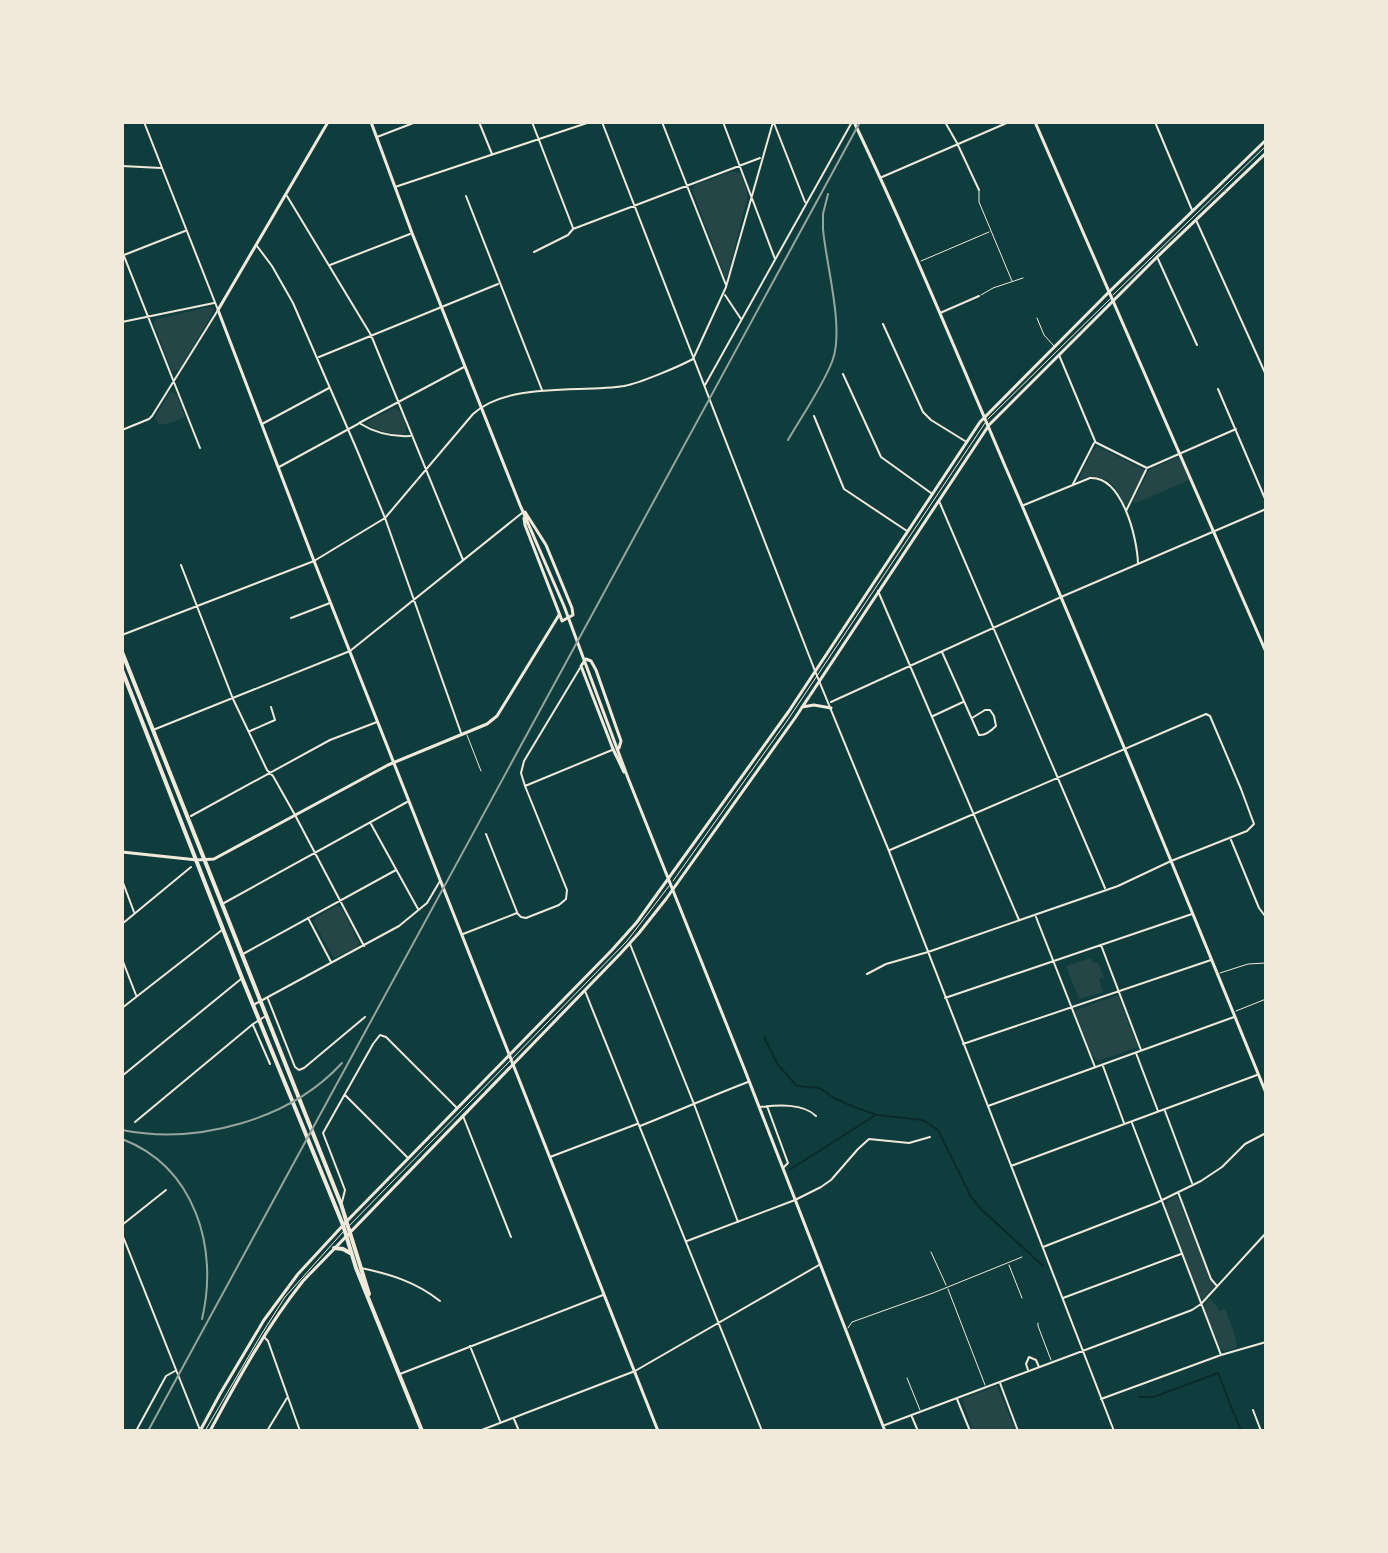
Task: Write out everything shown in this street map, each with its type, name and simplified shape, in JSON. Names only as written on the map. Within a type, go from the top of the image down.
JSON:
[{"type":"main road","points":[[328,122],[218,310],[658,1431]]},
{"type":"main road","points":[[371,122],[523,513],[564,606],[628,778],[884,1428]]},
{"type":"main road","points":[[853,122],[881,178],[987,421],[1126,749],[1266,1093]]},
{"type":"main road","points":[[1035,122],[1266,652]]},
{"type":"main road","points":[[205,1431],[293,1294],[334,1248],[347,1228],[457,1109],[630,944],[789,711],[878,590],[987,421],[1059,355],[1193,211],[1266,140]]},
{"type":"main road","points":[[205,1431],[215,1402],[272,1309],[298,1274],[463,1116],[671,884],[802,707],[817,676],[966,442],[1055,347],[1156,258],[1266,153]]},
{"type":"main road","points":[[520,505],[546,545],[572,608],[572,617],[555,624]]},
{"type":"main road","points":[[523,513],[562,621]]},
{"type":"main road","points":[[122,852],[205,861],[214,859],[394,761],[487,724],[497,716],[559,615]]},
{"type":"main road","points":[[122,652],[223,904],[257,1004],[341,1204],[369,1297]]},
{"type":"main road","points":[[619,751],[621,741],[596,670],[589,660],[584,661],[581,666],[613,749],[628,778]]},
{"type":"main road","points":[[122,670],[242,978],[257,1004]]},
{"type":"main road","points":[[802,707],[830,705]]},
{"type":"main road","points":[[263,1018],[347,1228],[351,1254],[422,1431]]},
{"type":"main road","points":[[334,1248],[351,1254]]},
{"type":"street","points":[[122,430],[149,419],[218,310],[144,122]]},
{"type":"street","points":[[377,137],[416,122]]},
{"type":"street","points":[[479,122],[492,154]]},
{"type":"street","points":[[532,122],[573,229]]},
{"type":"street","points":[[395,187],[590,122]]},
{"type":"street","points":[[602,122],[1114,1431]]},
{"type":"street","points":[[662,122],[726,287]]},
{"type":"street","points":[[723,122],[776,260]]},
{"type":"street","points":[[122,635],[314,561],[385,518],[481,407],[515,394],[625,385],[693,359],[724,294],[773,122]]},
{"type":"street","points":[[773,122],[806,203]]},
{"type":"street","points":[[704,386],[853,122]]},
{"type":"street","points":[[945,122],[979,190]]},
{"type":"street","points":[[881,178],[1009,122]]},
{"type":"street","points":[[1155,122],[1193,211]]},
{"type":"street","points":[[534,252],[567,236],[573,229],[762,158]]},
{"type":"street","points":[[122,166],[161,168]]},
{"type":"street","points":[[287,195],[371,335],[463,561]]},
{"type":"street","points":[[466,196],[542,391]]},
{"type":"street","points":[[1196,220],[1266,375]]},
{"type":"street","points":[[186,230],[123,253],[200,448]]},
{"type":"street","points":[[329,266],[412,233]]},
{"type":"street","points":[[256,245],[293,303],[348,429],[385,518],[464,733]]},
{"type":"street","points":[[1156,258],[1197,345]]},
{"type":"street","points":[[317,357],[500,283]]},
{"type":"street","points":[[724,294],[742,321]]},
{"type":"street","points":[[939,313],[979,296]]},
{"type":"street","points":[[122,322],[215,303]]},
{"type":"street","points":[[737,311],[748,311]]},
{"type":"street","points":[[883,324],[925,416],[966,442]]},
{"type":"street","points":[[1059,355],[1095,442],[1073,484]]},
{"type":"street","points":[[278,468],[465,367]]},
{"type":"street","points":[[843,374],[881,457],[932,494]]},
{"type":"street","points":[[262,424],[330,387]]},
{"type":"street","points":[[1218,389],[1266,501]]},
{"type":"street","points":[[814,416],[844,489],[907,531]]},
{"type":"street","points":[[359,423],[382,434],[412,436]]},
{"type":"street","points":[[1125,512],[1147,468],[1236,429]]},
{"type":"street","points":[[1095,442],[1147,468]]},
{"type":"street","points":[[1023,506],[1095,477],[1109,484],[1125,512],[1136,544],[1138,564]]},
{"type":"street","points":[[938,500],[1106,890]]},
{"type":"street","points":[[830,705],[994,627],[1266,509]]},
{"type":"street","points":[[153,730],[350,651],[523,513]]},
{"type":"street","points":[[181,565],[233,699],[364,946]]},
{"type":"street","points":[[878,590],[1019,921]]},
{"type":"street","points":[[291,618],[331,603]]},
{"type":"street","points":[[941,651],[979,735],[996,726],[990,710],[972,718]]},
{"type":"street","points":[[486,834],[517,913],[524,918],[562,904],[567,895],[525,786],[522,767],[581,666]]},
{"type":"street","points":[[932,716],[965,702]]},
{"type":"street","points":[[249,731],[275,720],[271,707]]},
{"type":"street","points":[[867,974],[886,964],[1106,890],[1230,839],[1251,829],[1253,821],[1207,714],[889,851]]},
{"type":"street","points":[[188,818],[330,740],[378,721]]},
{"type":"street","points":[[525,786],[613,749]]},
{"type":"street","points":[[223,904],[409,801]]},
{"type":"street","points":[[371,823],[418,910]]},
{"type":"street","points":[[1230,839],[1265,916]]},
{"type":"street","points":[[122,924],[191,867]]},
{"type":"street","points":[[242,955],[396,870]]},
{"type":"street","points":[[122,880],[135,913]]},
{"type":"street","points":[[257,1004],[399,926],[427,903],[440,880]]},
{"type":"street","points":[[462,935],[517,913]]},
{"type":"street","points":[[945,998],[1193,914]]},
{"type":"street","points":[[1035,916],[1095,1068]]},
{"type":"street","points":[[308,918],[332,963]]},
{"type":"street","points":[[122,1008],[223,929]]},
{"type":"street","points":[[630,944],[738,1222]]},
{"type":"street","points":[[1101,945],[1141,1051]]},
{"type":"street","points":[[122,959],[137,996]]},
{"type":"street","points":[[963,1044],[1212,960]]},
{"type":"street","points":[[122,1076],[242,978]]},
{"type":"street","points":[[585,990],[762,1431]]},
{"type":"street","points":[[268,999],[295,1067],[302,1069],[365,1017]]},
{"type":"street","points":[[987,1106],[1103,1066],[1234,1015]]},
{"type":"street","points":[[135,1122],[263,1018]]},
{"type":"street","points":[[253,1024],[270,1064]]},
{"type":"street","points":[[341,1204],[345,1190],[323,1137],[324,1131],[380,1035],[386,1037],[457,1109]]},
{"type":"street","points":[[1136,1053],[1159,1112]]},
{"type":"street","points":[[1103,1066],[1125,1124]]},
{"type":"street","points":[[1010,1167],[1258,1075]]},
{"type":"street","points":[[550,1157],[749,1081]]},
{"type":"street","points":[[345,1095],[409,1159]]},
{"type":"street","points":[[759,1107],[785,1105],[805,1108],[816,1116]]},
{"type":"street","points":[[767,1106],[788,1163],[782,1168]]},
{"type":"street","points":[[1164,1110],[1193,1185]]},
{"type":"street","points":[[463,1116],[511,1237]]},
{"type":"street","points":[[1131,1122],[1221,1355]]},
{"type":"street","points":[[1042,1248],[1162,1201],[1214,1172],[1245,1144],[1266,1133]]},
{"type":"street","points":[[686,1242],[795,1200],[831,1180],[869,1139],[909,1143],[930,1137]]},
{"type":"street","points":[[122,1225],[166,1190]]},
{"type":"street","points":[[1178,1191],[1211,1279],[1217,1287]]},
{"type":"street","points":[[884,1428],[1192,1310],[1266,1233]]},
{"type":"street","points":[[122,1234],[205,1431]]},
{"type":"street","points":[[1062,1298],[1182,1254]]},
{"type":"street","points":[[479,1431],[635,1371],[820,1264]]},
{"type":"street","points":[[359,1268],[412,1283],[440,1301]]},
{"type":"street","points":[[399,1374],[604,1295]]},
{"type":"street","points":[[264,1337],[300,1431]]},
{"type":"street","points":[[1101,1399],[1221,1355],[1266,1342]]},
{"type":"street","points":[[470,1346],[501,1422]]},
{"type":"street","points":[[1028,1371],[1026,1364],[1029,1357],[1036,1360],[1039,1367]]},
{"type":"street","points":[[136,1431],[166,1376],[177,1370]]},
{"type":"street","points":[[1000,1382],[1018,1431]]},
{"type":"street","points":[[267,1431],[288,1397]]},
{"type":"street","points":[[957,1398],[970,1431]]},
{"type":"street","points":[[1253,1410],[1261,1431]]},
{"type":"street","points":[[912,1415],[918,1431]]},
{"type":"street","points":[[513,1418],[519,1431]]},
{"type":"lane","points":[[817,676],[987,421],[1266,146]]},
{"type":"lane","points":[[979,190],[979,202],[1012,281]]},
{"type":"lane","points":[[918,262],[992,231]]},
{"type":"lane","points":[[979,296],[1023,278]]},
{"type":"lane","points":[[1037,318],[1044,335],[1055,347]]},
{"type":"lane","points":[[464,733],[481,771]]},
{"type":"lane","points":[[1218,974],[1248,964],[1266,963]]},
{"type":"lane","points":[[1234,1015],[1266,999]]},
{"type":"lane","points":[[347,1228],[511,1060]]},
{"type":"lane","points":[[931,1252],[985,1388]]},
{"type":"lane","points":[[846,1331],[852,1322],[1022,1257]]},
{"type":"lane","points":[[1008,1263],[1022,1298]]},
{"type":"lane","points":[[1038,1323],[1052,1362]]},
{"type":"lane","points":[[907,1378],[921,1412]]},
{"type":"shaded area","points":[[733,171],[741,174],[747,199],[725,278],[692,189],[695,185]]},
{"type":"shaded area","points":[[210,307],[213,309],[211,316],[179,370],[172,371],[154,325],[156,319]]},
{"type":"shaded area","points":[[172,392],[177,395],[185,417],[159,425],[155,417]]},
{"type":"shaded area","points":[[395,408],[405,422],[406,432],[402,435],[367,425],[368,421]]},
{"type":"shaded area","points":[[1097,446],[1145,470],[1127,505],[1112,484],[1103,478],[1079,479]]},
{"type":"shaded area","points":[[1180,458],[1189,480],[1136,503],[1133,501],[1149,470]]},
{"type":"shaded area","points":[[336,906],[341,907],[359,943],[357,947],[334,958],[313,921]]},
{"type":"shaded area","points":[[1091,958],[1093,963],[1098,962],[1104,977],[1099,979],[1103,992],[1079,999],[1066,966]]},
{"type":"shaded area","points":[[1118,995],[1138,1047],[1098,1061],[1092,1055],[1075,1012]]},
{"type":"shaded area","points":[[1177,1195],[1214,1287],[1203,1300],[1197,1292],[1166,1207],[1168,1200]]},
{"type":"shaded area","points":[[1210,1298],[1220,1311],[1225,1309],[1237,1348],[1220,1349],[1204,1309]]},
{"type":"shaded area","points":[[997,1386],[1016,1431],[973,1431],[962,1399]]},
{"type":"waterway","points":[[764,1037],[778,1065],[797,1086],[820,1088],[834,1098],[877,1115],[923,1120],[938,1130],[971,1197],[1043,1266]]},
{"type":"waterway","points":[[791,1169],[874,1116]]},
{"type":"waterway","points":[[1139,1397],[1154,1397],[1218,1373],[1241,1431]]},
{"type":"railway","points":[[148,1431],[860,122]]},
{"type":"railway","points":[[788,440],[824,379],[836,346],[835,313],[823,229],[828,194]]},
{"type":"railway","points":[[122,1130],[181,1134],[241,1124],[296,1100],[321,1083],[342,1063]]},
{"type":"railway","points":[[122,1139],[147,1152],[168,1169],[196,1213],[207,1265],[202,1319]]}]
